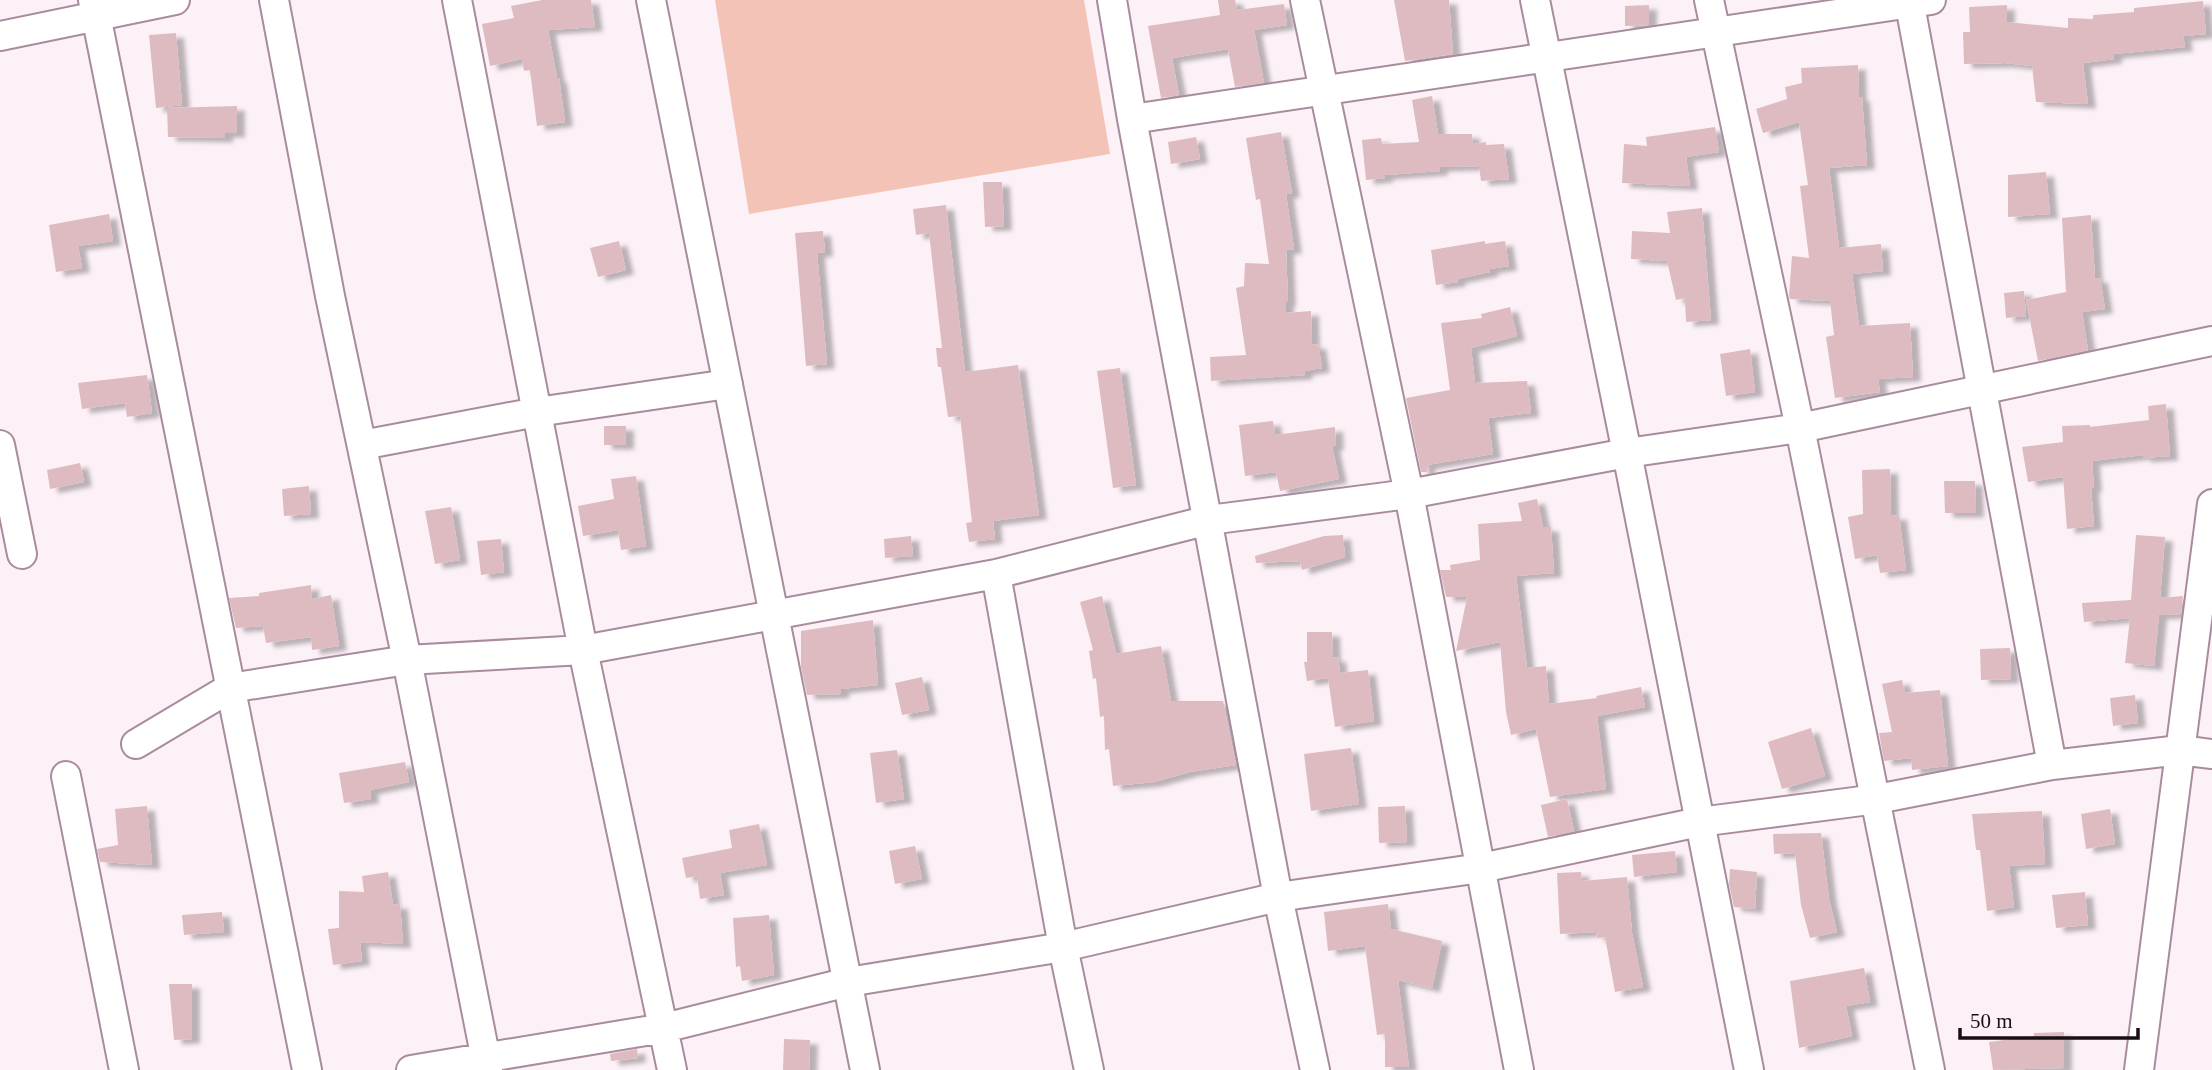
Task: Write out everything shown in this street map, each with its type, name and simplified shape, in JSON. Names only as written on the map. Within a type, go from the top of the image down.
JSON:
[{"type":"street","points":[[0,36],[94,8],[175,0]]},
{"type":"street","points":[[274,0],[330,296],[407,660],[487,1063]]},
{"type":"street","points":[[457,0],[583,650],[672,1070]]},
{"type":"street","points":[[652,0],[866,1070]]},
{"type":"street","points":[[1112,0],[1278,897],[1315,1070]]},
{"type":"street","points":[[1305,0],[1409,494],[1519,1070]]},
{"type":"street","points":[[1535,0],[1748,1070]]},
{"type":"street","points":[[1709,0],[1877,799],[1930,1070]]},
{"type":"street","points":[[1132,119],[1917,1],[1981,391],[2052,765]]},
{"type":"street","points":[[94,8],[307,1070]]},
{"type":"street","points":[[135,744],[230,688],[407,660],[583,650],[996,573],[1209,520],[1409,494],[1627,453],[1800,428],[2212,341]]},
{"type":"street","points":[[362,445],[537,412],[728,384]]},
{"type":"street","points":[[0,445],[22,554]]},
{"type":"street","points":[[2139,1070],[2212,504]]},
{"type":"street","points":[[996,573],[1063,947],[1089,1070]]},
{"type":"street","points":[[411,1070],[487,1063],[664,1028],[848,982],[1063,947],[1278,897],[1481,868],[1699,822],[1877,799],[2052,765],[2180,750],[2212,754]]},
{"type":"street","points":[[66,776],[124,1070]]},
{"type":"shaded area","points":[[715,0],[1084,0],[1110,154],[749,214]]},
{"type":"building","points":[[542,0],[591,0],[595,27],[548,30],[565,122],[537,126],[530,70],[524,71],[522,59],[490,66],[482,24],[514,18],[511,6]]},
{"type":"building","points":[[1218,0],[1235,0],[1237,10],[1284,4],[1287,25],[1254,30],[1264,83],[1235,87],[1228,49],[1172,58],[1179,95],[1161,98],[1148,26],[1220,15]]},
{"type":"building","points":[[1394,0],[1449,0],[1453,54],[1405,61]]},
{"type":"building","points":[[2203,1],[2206,34],[2183,36],[2185,47],[2114,54],[2114,59],[2083,63],[2088,104],[2036,102],[2032,66],[2005,63],[1964,64],[1963,32],[1970,32],[1969,7],[2007,5],[2007,22],[2068,28],[2068,18],[2093,19],[2093,15],[2134,12],[2134,8]]},
{"type":"building","points":[[1649,5],[1649,25],[1625,26],[1625,6]]},
{"type":"building","points":[[176,33],[182,105],[156,108],[149,35]]},
{"type":"building","points":[[1858,65],[1867,165],[1829,168],[1839,248],[1881,244],[1883,271],[1852,274],[1859,326],[1910,323],[1913,377],[1878,379],[1880,392],[1835,398],[1826,337],[1834,335],[1830,301],[1790,299],[1789,296],[1792,256],[1809,258],[1800,186],[1808,185],[1799,122],[1763,133],[1756,109],[1787,99],[1785,87],[1802,83],[1801,68]]},
{"type":"building","points":[[1432,96],[1438,134],[1472,134],[1473,144],[1504,144],[1509,179],[1481,181],[1479,166],[1440,167],[1440,171],[1385,175],[1385,178],[1366,180],[1362,140],[1381,138],[1382,144],[1419,142],[1412,100]]},
{"type":"building","points":[[237,106],[237,133],[225,133],[225,138],[168,137],[167,108]]},
{"type":"building","points":[[1715,127],[1719,152],[1686,157],[1690,186],[1622,183],[1624,144],[1647,146],[1646,137]]},
{"type":"building","points":[[1281,132],[1292,193],[1286,194],[1294,249],[1286,250],[1286,313],[1311,311],[1312,345],[1318,344],[1322,368],[1304,371],[1305,375],[1211,381],[1210,357],[1246,355],[1236,288],[1244,286],[1245,263],[1269,264],[1260,199],[1256,200],[1246,138]]},
{"type":"building","points":[[1196,137],[1200,159],[1171,164],[1168,142]]},
{"type":"building","points":[[2046,172],[2050,214],[2008,217],[2008,175]]},
{"type":"building","points":[[983,182],[1002,182],[1004,226],[985,227]]},
{"type":"building","points":[[946,205],[965,372],[1018,365],[1039,515],[993,521],[995,539],[969,542],[966,523],[972,522],[960,416],[948,417],[936,348],[942,348],[929,233],[916,235],[913,209]]},
{"type":"building","points":[[1702,208],[1711,320],[1686,322],[1685,298],[1676,300],[1667,261],[1631,259],[1632,231],[1670,233],[1667,212]]},
{"type":"building","points":[[109,214],[113,241],[78,246],[82,268],[56,272],[49,225]]},
{"type":"building","points":[[2091,215],[2095,279],[2100,278],[2105,309],[2082,312],[2088,350],[2038,361],[2026,300],[2066,292],[2062,218]]},
{"type":"building","points":[[823,231],[825,252],[817,253],[827,364],[806,366],[795,233]]},
{"type":"building","points":[[619,241],[626,270],[598,277],[590,248]]},
{"type":"building","points":[[1485,241],[1485,244],[1505,241],[1509,266],[1457,279],[1458,282],[1436,285],[1431,250]]},
{"type":"building","points":[[2024,291],[2026,316],[2006,318],[2004,293]]},
{"type":"building","points":[[1510,307],[1517,336],[1471,348],[1475,383],[1527,381],[1531,413],[1488,418],[1493,454],[1427,465],[1427,472],[1421,472],[1406,398],[1450,390],[1441,323],[1482,318],[1481,314]]},
{"type":"building","points":[[1750,349],[1755,392],[1726,396],[1720,354]]},
{"type":"building","points":[[1120,368],[1136,485],[1113,488],[1097,371]]},
{"type":"building","points":[[147,375],[152,413],[127,417],[125,403],[82,409],[78,383]]},
{"type":"building","points":[[2166,404],[2170,456],[2143,458],[2143,455],[2092,461],[2094,526],[2067,529],[2063,477],[2028,482],[2022,447],[2063,442],[2062,426],[2090,427],[2149,420],[2148,406]]},
{"type":"building","points":[[1273,421],[1275,435],[1335,427],[1336,446],[1332,446],[1339,479],[1280,491],[1276,472],[1245,476],[1239,425]]},
{"type":"building","points":[[604,426],[626,426],[626,445],[604,445]]},
{"type":"building","points":[[80,463],[84,482],[50,489],[47,470]]},
{"type":"building","points":[[1890,469],[1891,516],[1899,515],[1906,570],[1880,573],[1877,555],[1855,559],[1848,517],[1863,514],[1862,470]]},
{"type":"building","points":[[636,476],[646,546],[621,550],[618,530],[583,536],[578,506],[614,499],[611,479]]},
{"type":"building","points":[[1944,481],[1975,481],[1976,513],[1945,513]]},
{"type":"building","points":[[309,486],[311,514],[284,516],[282,489]]},
{"type":"building","points":[[1537,499],[1543,527],[1551,527],[1554,573],[1516,576],[1527,668],[1546,666],[1549,704],[1597,698],[1596,696],[1641,687],[1645,707],[1597,716],[1606,789],[1550,797],[1536,729],[1511,735],[1506,712],[1500,642],[1456,651],[1467,597],[1446,597],[1440,570],[1451,570],[1450,565],[1480,560],[1478,524],[1522,521],[1518,503]]},
{"type":"building","points":[[451,507],[460,560],[435,564],[425,511]]},
{"type":"building","points":[[1343,535],[1345,557],[1302,570],[1300,561],[1256,563],[1255,556],[1324,536]]},
{"type":"building","points":[[2136,535],[2165,537],[2160,598],[2183,596],[2181,614],[2159,615],[2154,666],[2125,663],[2130,618],[2084,622],[2082,603],[2131,600]]},
{"type":"building","points":[[911,536],[913,556],[885,558],[884,539]]},
{"type":"building","points":[[501,539],[504,572],[481,575],[477,541]]},
{"type":"building","points":[[311,585],[312,599],[331,595],[339,646],[312,650],[311,637],[266,643],[263,626],[236,628],[229,598],[259,596],[259,593]]},
{"type":"building","points":[[1102,596],[1116,654],[1161,646],[1171,701],[1223,701],[1236,765],[1190,772],[1154,782],[1113,786],[1109,749],[1105,750],[1104,716],[1100,717],[1096,678],[1093,679],[1089,651],[1093,650],[1080,602]]},
{"type":"building","points":[[873,620],[878,685],[841,689],[841,694],[807,695],[801,667],[801,631]]},
{"type":"building","points":[[1307,632],[1332,632],[1333,658],[1338,657],[1340,673],[1368,670],[1374,721],[1335,727],[1328,678],[1307,681],[1304,662],[1307,662]]},
{"type":"building","points":[[2010,648],[2011,679],[1981,680],[1980,649]]},
{"type":"building","points":[[922,677],[929,710],[902,715],[895,683]]},
{"type":"building","points":[[1902,680],[1905,693],[1940,690],[1948,766],[1912,770],[1911,758],[1884,761],[1879,733],[1892,732],[1882,684]]},
{"type":"building","points":[[2135,695],[2138,723],[2113,726],[2110,698]]},
{"type":"building","points":[[1811,728],[1825,776],[1782,789],[1768,742]]},
{"type":"building","points":[[1351,748],[1359,804],[1311,811],[1304,754]]},
{"type":"building","points":[[897,750],[904,799],[876,803],[870,753]]},
{"type":"building","points":[[405,762],[409,782],[370,790],[371,799],[344,803],[339,773]]},
{"type":"building","points":[[1567,799],[1574,831],[1548,837],[1541,805]]},
{"type":"building","points":[[147,806],[152,865],[100,862],[97,849],[118,845],[115,809]]},
{"type":"building","points":[[1405,806],[1407,842],[1379,843],[1378,807]]},
{"type":"building","points":[[2110,809],[2115,844],[2086,849],[2081,814]]},
{"type":"building","points":[[2042,811],[2045,864],[2009,866],[2014,907],[1987,911],[1980,850],[1976,850],[1972,814]]},
{"type":"building","points":[[759,824],[767,865],[720,873],[724,895],[700,899],[697,876],[686,878],[682,858],[732,848],[729,830]]},
{"type":"building","points":[[1821,833],[1829,899],[1837,932],[1810,938],[1801,905],[1795,853],[1774,854],[1773,834]]},
{"type":"building","points":[[915,846],[922,879],[895,884],[889,851]]},
{"type":"building","points":[[1675,851],[1677,872],[1634,877],[1632,855]]},
{"type":"building","points":[[1730,869],[1757,872],[1755,909],[1734,907],[1729,884]]},
{"type":"building","points":[[388,872],[393,905],[400,904],[403,944],[360,942],[362,961],[333,965],[328,929],[339,928],[339,891],[364,892],[362,876]]},
{"type":"building","points":[[1581,872],[1582,881],[1627,877],[1632,933],[1643,987],[1615,992],[1605,937],[1597,938],[1596,932],[1560,934],[1557,873]]},
{"type":"building","points":[[2085,892],[2088,925],[2056,928],[2052,895]]},
{"type":"building","points":[[1388,904],[1391,929],[1442,941],[1432,988],[1398,980],[1409,1067],[1385,1067],[1385,1034],[1377,1035],[1365,946],[1328,951],[1324,912]]},
{"type":"building","points":[[222,912],[224,932],[184,935],[182,915]]},
{"type":"building","points":[[769,915],[774,975],[742,981],[740,966],[736,967],[733,918]]},
{"type":"building","points":[[1864,968],[1870,1002],[1846,1006],[1852,1036],[1799,1048],[1790,981]]},
{"type":"building","points":[[169,984],[192,984],[192,1039],[174,1040]]},
{"type":"building","points":[[2064,1032],[2064,1068],[1993,1070],[1989,1042],[2034,1036],[2034,1033]]},
{"type":"building","points":[[784,1039],[810,1040],[809,1070],[783,1070]]},
{"type":"building","points":[[637,1049],[638,1058],[611,1061],[610,1054]]}]
